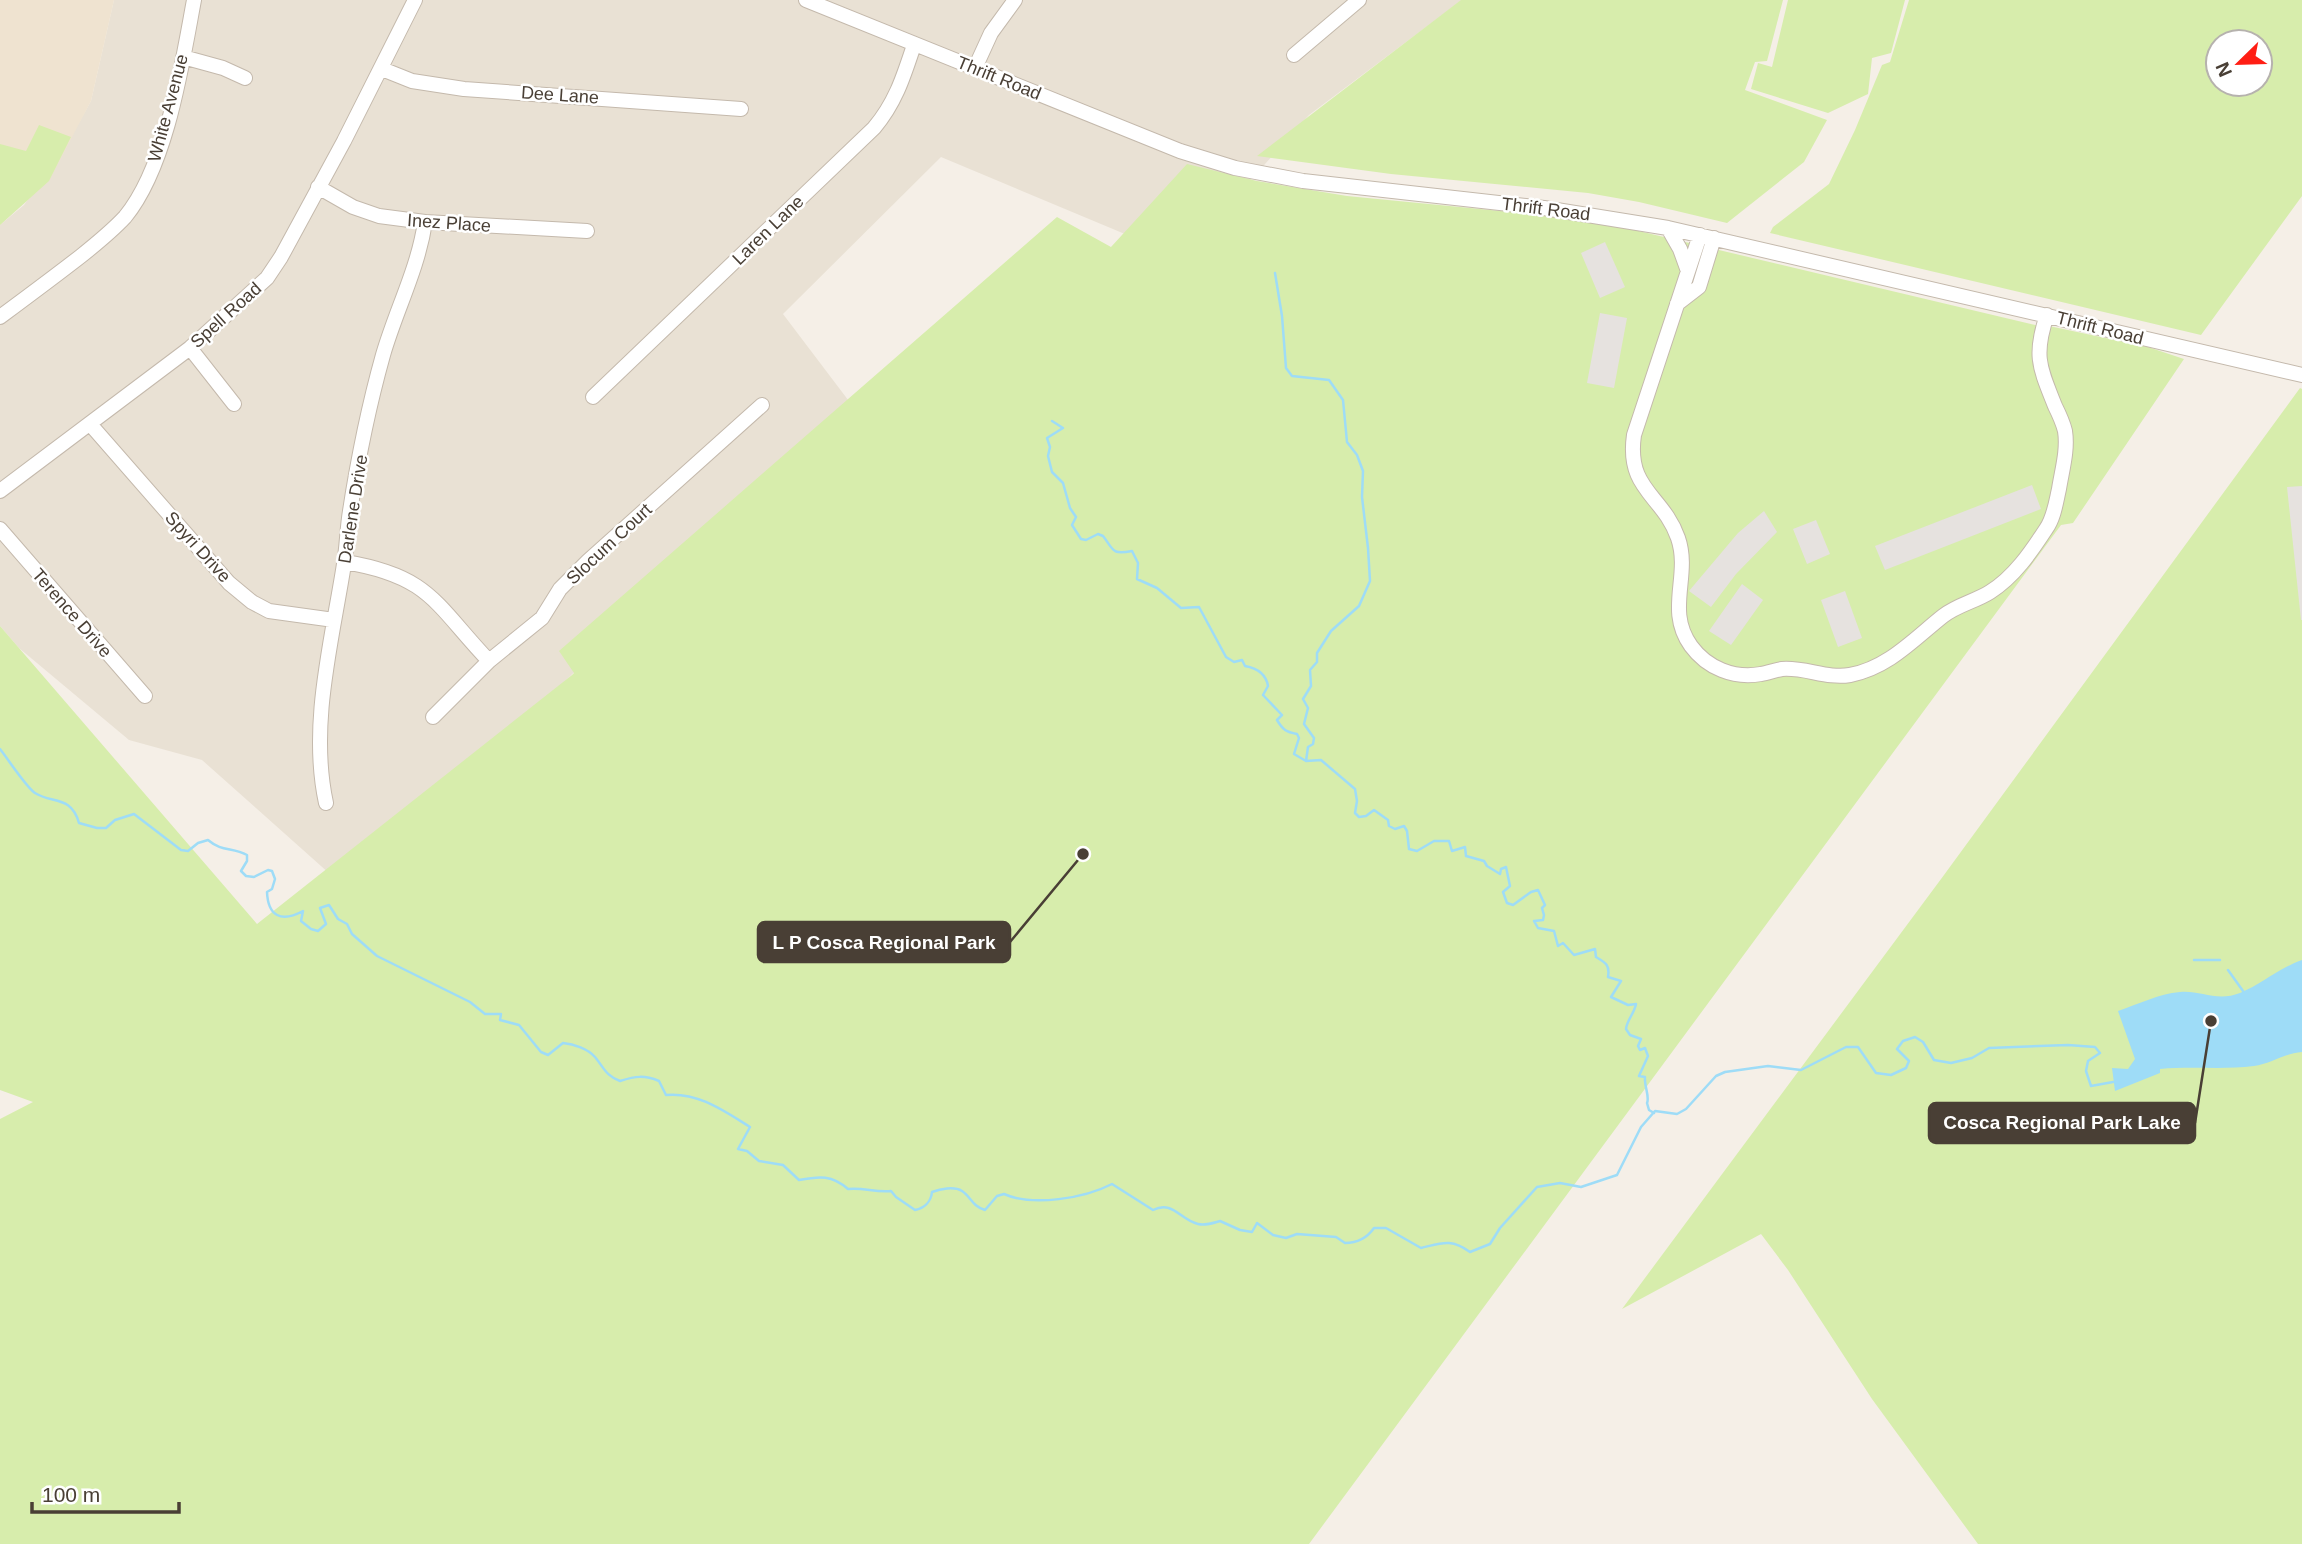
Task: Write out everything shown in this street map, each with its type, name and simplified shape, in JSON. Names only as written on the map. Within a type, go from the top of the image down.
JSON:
[{"type":"street","name":"White Avenue","points":[[0,317],[98,242],[125,216],[159,153],[194,0]]},
{"type":"street","name":"Spell Road","points":[[0,491],[190,348],[267,278],[281,257],[382,69],[415,0]]},
{"type":"street","name":"Thrift Road","points":[[806,0],[840,6],[914,45],[1180,151],[1235,168],[1303,181],[1544,208],[1668,228],[2302,375]]},
{"type":"street","points":[[975,68],[991,33],[1015,0]]},
{"type":"street","points":[[1294,55],[1359,0]]},
{"type":"street","name":"Laren Lane","points":[[593,397],[874,128],[898,93],[914,45]]},
{"type":"street","points":[[183,57],[223,68],[245,78]]},
{"type":"street","name":"Dee Lane","points":[[382,69],[412,81],[451,88],[741,109]]},
{"type":"street","name":"Inez Place","points":[[318,187],[368,213],[425,222],[587,231]]},
{"type":"street","name":"Darlene Drive","points":[[326,803],[321,777],[322,729],[350,512],[384,353],[418,256],[425,222]]},
{"type":"street","points":[[1668,228],[1681,249],[1688,271]]},
{"type":"street","points":[[1707,236],[1688,271],[1634,435],[1633,456],[1640,482],[1672,522],[1679,541],[1682,563],[1677,608],[1684,634],[1691,646],[1708,662],[1733,675],[1791,669],[1837,675],[1861,672],[1901,652],[1944,615],[1989,593],[2010,577],[2049,526],[2066,450],[2065,430],[2040,369],[2038,356],[2047,315]]},
{"type":"street","points":[[1677,304],[1699,286],[1707,236]]},
{"type":"street","points":[[190,348],[234,404]]},
{"type":"street","name":"Slocum Court","points":[[433,717],[489,661],[542,618],[560,589],[588,561],[762,405]]},
{"type":"street","name":"Spyri Drive","points":[[90,424],[229,583],[252,602],[269,611],[334,620]]},
{"type":"street","name":"Terence Drive","points":[[0,529],[145,696]]},
{"type":"street","points":[[345,562],[399,575],[421,588],[440,604],[489,661]]},
{"type":"shaded area","points":[[0,0],[114,0],[91,101],[49,181],[0,225]]},
{"type":"shaded area","points":[[114,0],[1462,0],[1309,115],[1239,193],[1144,242],[941,157],[783,314],[864,421],[771,481],[349,891],[202,760],[129,740],[19,648],[0,626],[0,225],[24,205],[71,137],[91,101]]},
{"type":"shaded area","points":[[1605,242],[1625,287],[1600,298],[1581,253]]},
{"type":"shaded area","points":[[1600,313],[1627,318],[1614,388],[1587,383]]},
{"type":"shaded area","points":[[2032,485],[2041,509],[1885,570],[1875,546]]},
{"type":"shaded area","points":[[2302,486],[2302,620],[2301,620],[2287,487]]},
{"type":"shaded area","points":[[1764,511],[1777,532],[1736,574],[1711,607],[1689,591],[1738,533]]},
{"type":"shaded area","points":[[1816,520],[1830,554],[1807,564],[1793,529]]},
{"type":"shaded area","points":[[1742,584],[1763,600],[1731,645],[1709,631]]},
{"type":"shaded area","points":[[1845,591],[1862,638],[1838,647],[1821,600]]},
{"type":"green space","points":[[1461,0],[1783,0],[1767,61],[1755,62],[1745,90],[1827,120],[1804,162],[1727,223],[1588,193],[1391,174],[1257,156]]},
{"type":"green space","points":[[1788,0],[1905,0],[1891,53],[1872,58],[1868,94],[1828,113],[1751,89],[1758,63],[1772,67]]},
{"type":"green space","points":[[1909,0],[2302,0],[2302,196],[2201,335],[1770,233],[1773,227],[1829,184],[1882,65],[1890,62]]},
{"type":"green space","points":[[39,125],[71,137],[49,181],[0,225],[0,144],[26,151]]},
{"type":"green space","points":[[1187,164],[1257,181],[1347,196],[1540,215],[1626,228],[2048,328],[2049,326],[2148,347],[2184,359],[2073,523],[2061,525],[1309,1544],[0,1544],[0,1119],[33,1102],[0,1090],[0,626],[257,924],[572,675],[574,673],[559,651],[1057,217],[1111,247]]},
{"type":"green space","points":[[2300,388],[2302,1544],[1978,1544],[1872,1399],[1788,1270],[1761,1234],[1622,1309]]},
{"type":"water","points":[[2302,960],[2302,1052],[2254,1066],[2160,1069],[2160,1073],[2115,1091],[2112,1068],[2128,1069],[2135,1059],[2118,1011],[2172,993],[2224,996],[2240,993]]},
{"type":"waterway","points":[[1275,273],[1286,368],[1292,376],[1329,380],[1343,400],[1347,442],[1357,455],[1363,471],[1362,497],[1368,548],[1370,581],[1359,606],[1331,631],[1317,653],[1317,662],[1310,670],[1311,686],[1303,699],[1308,708],[1304,724],[1314,738],[1313,744],[1308,747],[1306,761]]},
{"type":"waterway","points":[[1052,421],[1063,428],[1047,438],[1050,447],[1048,456],[1052,472],[1063,483],[1070,508],[1076,517],[1072,525],[1081,539],[1086,540],[1098,534],[1103,536],[1116,552],[1132,551],[1138,563],[1137,579],[1157,588],[1181,608],[1199,607],[1226,657],[1234,662],[1242,660],[1245,666],[1257,670],[1265,678],[1268,686],[1263,695],[1282,715],[1277,720],[1285,730],[1297,734],[1299,738],[1294,754],[1306,761],[1321,760],[1355,789],[1355,813],[1359,817],[1374,810],[1388,820],[1389,826],[1395,829],[1404,826],[1409,849],[1417,851],[1434,841],[1449,841],[1452,851],[1465,847],[1466,856],[1484,861],[1500,874],[1501,869],[1506,867],[1510,886],[1503,892],[1507,903],[1513,905],[1538,890],[1545,905],[1542,908],[1543,920],[1534,921],[1538,928],[1554,931],[1558,946],[1563,943],[1574,955],[1595,949],[1596,957],[1608,967],[1608,977],[1621,981],[1611,997],[1628,1005],[1636,1004],[1626,1029],[1630,1035],[1641,1039],[1638,1046],[1640,1050],[1645,1048],[1648,1056],[1639,1076],[1645,1077],[1647,1103],[1649,1110],[1654,1113]]},
{"type":"waterway","points":[[0,749],[31,790],[66,804],[76,814],[79,823],[106,828],[115,820],[134,814],[181,850],[188,851],[198,843],[208,840],[247,855],[247,861],[241,871],[246,876],[254,877],[268,870],[272,871],[275,879],[272,889],[267,892],[270,907],[277,915],[282,917],[303,911],[301,921],[318,931],[326,924],[320,908],[329,905],[338,919],[347,924],[352,934],[377,956],[470,1002],[485,1014],[501,1014],[500,1020],[519,1025],[541,1052],[548,1055],[563,1043],[580,1047],[592,1054],[615,1079],[654,1079],[659,1081],[666,1095],[689,1096],[700,1100],[750,1127],[738,1149],[747,1151],[759,1161],[783,1165],[799,1180],[825,1178],[837,1181],[848,1189],[891,1191],[915,1210],[926,1204],[932,1192],[947,1188],[962,1191],[985,1210],[997,1196],[1004,1194],[1029,1200],[1059,1199],[1074,1197],[1112,1184],[1153,1210],[1166,1207],[1198,1224],[1220,1221],[1252,1232],[1257,1223],[1273,1235],[1286,1238],[1297,1234],[1336,1237],[1345,1243],[1361,1239],[1374,1228],[1386,1228],[1421,1248],[1452,1243],[1470,1252],[1490,1244],[1500,1228],[1537,1187],[1560,1183],[1581,1187],[1617,1175],[1641,1127],[1655,1111],[1677,1114],[1686,1109],[1716,1076],[1725,1072],[1768,1066],[1801,1070],[1846,1047],[1858,1047],[1876,1073],[1891,1075],[1906,1068],[1909,1061],[1897,1049],[1903,1041],[1915,1037],[1923,1042],[1934,1060],[1951,1063],[1972,1058],[1989,1048],[2068,1045],[2095,1047],[2100,1053],[2088,1061],[2086,1071],[2091,1086],[2113,1082]]},
{"type":"waterway","points":[[2194,960],[2220,960]]},
{"type":"waterway","points":[[2228,970],[2243,991]]},
{"type":"place","name":"L P Cosca Regional Park","points":[[1083,854]]},
{"type":"place","name":"Cosca Regional Park Lake","points":[[2211,1021]]}]
